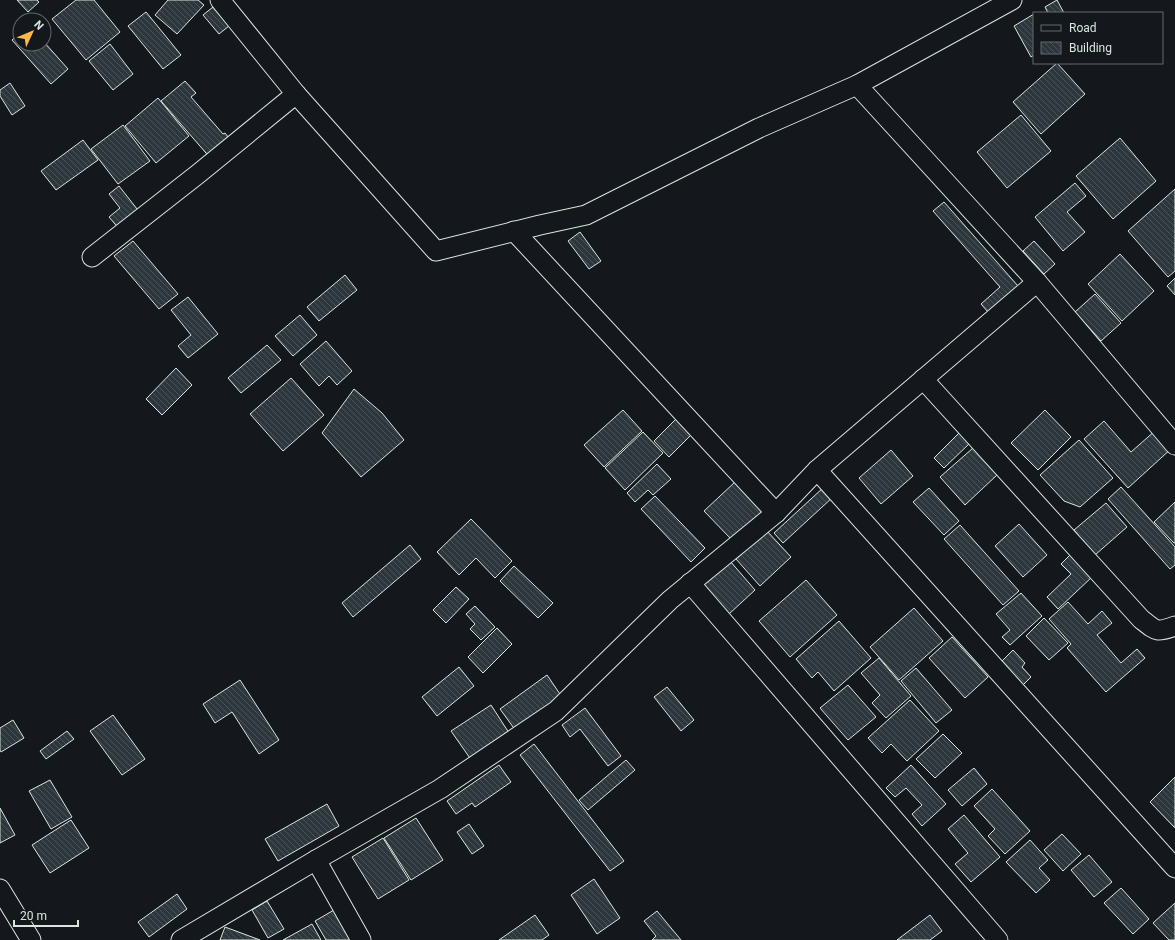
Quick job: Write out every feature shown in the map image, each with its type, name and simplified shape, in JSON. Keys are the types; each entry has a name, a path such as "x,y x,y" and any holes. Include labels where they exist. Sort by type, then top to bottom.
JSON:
{"street":[{"path":"220,0 296,94 436,251 514,231 586,216 759,128 858,85 1012,0"},
{"path":"858,85 1038,282 1175,445"},
{"path":"92,257 198,174 296,94"},
{"path":"514,231 776,514"},
{"path":"187,938 316,860 440,789 556,711 670,600 776,514 817,470 1038,282"},
{"path":"923,379 1140,618 1155,630 1162,631 1175,626"},
{"path":"817,470 1175,868"},
{"path":"690,583 998,940"},
{"path":"316,860 361,940"},
{"path":"0,889 30,940"}],"building":[{"path":"17,0 37,0 39,2 28,12"},
{"path":"76,0 94,0 120,32 86,60 52,19"},
{"path":"168,0 198,0 204,5 177,34 155,15"},
{"path":"1057,0 1063,12 1048,12 1045,7"},
{"path":"213,7 229,26 219,34 203,15"},
{"path":"146,12 181,55 163,69 128,26"},
{"path":"1033,15 1033,56 1031,57 1014,26"},
{"path":"110,44 133,74 113,90 89,61"},
{"path":"52,51 68,69 51,84 23,52"},
{"path":"1056,64 1058,64 1085,94 1041,134 1013,102"},
{"path":"185,81 196,93 191,97 223,134 225,133 233,143 212,160 161,101"},
{"path":"10,83 25,106 12,115 0,96 0,90"},
{"path":"158,98 189,136 156,163 125,126"},
{"path":"1021,115 1051,151 1007,188 977,152"},
{"path":"123,125 150,161 118,184 91,149"},
{"path":"1120,138 1156,181 1113,219 1076,176"},
{"path":"83,140 98,160 56,190 41,171"},
{"path":"1075,183 1086,196 1067,212 1085,232 1063,251 1035,217"},
{"path":"119,186 141,214 120,230 109,217 120,208 109,194"},
{"path":"1175,189 1175,271 1168,277 1128,231"},
{"path":"944,202 1018,286 988,312 981,304 1000,287 933,211"},
{"path":"580,232 601,261 589,269 568,241"},
{"path":"133,241 178,294 159,309 114,256"},
{"path":"1034,241 1055,264 1044,274 1023,251"},
{"path":"1120,254 1154,291 1122,321 1088,284"},
{"path":"345,275 357,290 319,321 307,307"},
{"path":"1175,278 1175,295 1167,286"},
{"path":"1095,294 1121,323 1101,341 1075,312"},
{"path":"188,297 218,334 188,358 178,346 191,335 171,310"},
{"path":"300,315 317,335 293,356 275,336"},
{"path":"326,341 352,371 337,385 329,376 319,386 300,364"},
{"path":"267,345 281,360 241,393 228,378"},
{"path":"176,368 192,385 162,415 146,399"},
{"path":"291,378 324,415 283,451 250,414"},
{"path":"354,389 382,413 404,440 361,477 322,433"},
{"path":"623,410 642,431 604,467 584,445"},
{"path":"1045,410 1071,437 1038,470 1011,443"},
{"path":"678,417 693,433 669,457 654,441"},
{"path":"1104,421 1131,452 1156,430 1172,448 1128,488 1084,439"},
{"path":"643,432 663,453 625,490 605,468"},
{"path":"960,432 970,443 944,468 934,458"},
{"path":"1079,440 1113,478 1080,507 1064,501 1040,475"},
{"path":"973,448 997,475 965,505 940,477"},
{"path":"891,450 913,476 881,504 859,478"},
{"path":"657,464 671,479 653,495 648,490 635,502 627,493"},
{"path":"735,482 763,511 732,540 704,511"},
{"path":"824,487 833,497 783,543 774,533"},
{"path":"1121,487 1175,547 1175,565 1170,569 1108,499"},
{"path":"929,488 959,521 944,535 913,502"},
{"path":"655,496 705,548 691,562 641,509"},
{"path":"1175,502 1175,543 1174,543 1154,522"},
{"path":"1106,503 1127,527 1095,555 1074,530"},
{"path":"471,519 512,561 495,578 476,558 459,575 437,552"},
{"path":"1019,524 1047,555 1023,577 995,546"},
{"path":"960,525 1019,591 1003,605 944,539"},
{"path":"767,531 791,557 760,586 736,559"},
{"path":"410,545 421,559 353,617 342,603"},
{"path":"1071,554 1092,577 1058,609 1047,597 1071,574 1061,564"},
{"path":"730,561 755,590 729,614 703,585"},
{"path":"514,566 553,603 538,618 500,581"},
{"path":"806,580 837,615 790,657 759,621"},
{"path":"456,587 469,599 446,623 433,610"},
{"path":"1021,593 1042,616 1010,645 1002,637 1010,630 996,614"},
{"path":"1068,602 1088,624 1102,611 1112,623 1097,635 1121,663 1137,649 1145,658 1106,692 1067,648 1071,644 1049,619"},
{"path":"475,606 495,627 481,640 470,629 475,624 466,614"},
{"path":"914,608 943,641 899,680 870,647"},
{"path":"1044,618 1068,643 1049,660 1026,636"},
{"path":"839,621 871,658 834,691 818,672 812,678 796,659"},
{"path":"497,628 512,644 483,673 468,657"},
{"path":"952,637 988,677 965,698 929,658"},
{"path":"1013,650 1025,663 1022,667 1031,677 1020,688 998,665"},
{"path":"879,658 911,696 886,718 872,703 880,695 861,673"},
{"path":"459,667 474,686 437,716 422,697"},
{"path":"916,668 952,710 936,723 901,681"},
{"path":"547,675 562,697 516,731 500,709"},
{"path":"240,680 279,740 259,754 232,712 215,723 203,704"},
{"path":"848,685 876,717 848,740 820,708"},
{"path":"667,687 694,720 681,731 654,697"},
{"path":"910,700 939,731 907,761 891,744 882,753 868,738"},
{"path":"491,705 511,736 472,761 451,731"},
{"path":"585,708 621,756 608,766 580,729 570,737 562,725"},
{"path":"113,715 145,759 122,775 90,731"},
{"path":"13,720 24,738 1,752 0,728"},
{"path":"67,731 74,739 46,759 40,751"},
{"path":"943,734 962,753 935,778 916,759"},
{"path":"534,744 624,861 610,871 520,755"},
{"path":"626,760 635,770 588,810 579,800"},
{"path":"499,765 511,782 475,807 472,803 456,814 447,801"},
{"path":"911,765 946,804 922,826 912,814 922,805 906,788 895,797 886,788"},
{"path":"974,768 987,784 962,806 948,790"},
{"path":"1175,777 1175,828 1150,802"},
{"path":"50,780 72,817 51,829 29,791"},
{"path":"992,789 1030,831 1005,854 988,836 995,829 974,806"},
{"path":"327,804 339,826 278,861 265,839"},
{"path":"0,808 15,835 0,843"},
{"path":"964,815 1000,857 971,882 955,864 968,853 948,829"},
{"path":"416,818 443,860 411,880 384,838"},
{"path":"71,820 89,848 50,873 32,845"},
{"path":"469,824 484,846 472,854 457,832"},
{"path":"1062,834 1081,854 1063,871 1044,850"},
{"path":"383,838 409,880 378,899 352,857"},
{"path":"1030,840 1048,860 1039,868 1050,880 1036,893 1006,862"},
{"path":"1089,855 1112,882 1094,897 1071,870"},
{"path":"594,879 620,918 597,934 571,895"},
{"path":"1121,888 1149,919 1133,934 1104,903"},
{"path":"177,894 187,909 149,937 138,922"},
{"path":"267,901 284,929 268,938 252,910"},
{"path":"1175,903 1175,940 1169,940 1153,923"},
{"path":"334,910 350,940 326,940 315,921"},
{"path":"657,911 681,940 652,940 656,936 644,921"},
{"path":"535,915 549,935 542,940 499,940"},
{"path":"930,915 942,931 930,940 897,940"},
{"path":"312,924 321,940 283,940"},
{"path":"225,927 260,940 220,940"}]}
